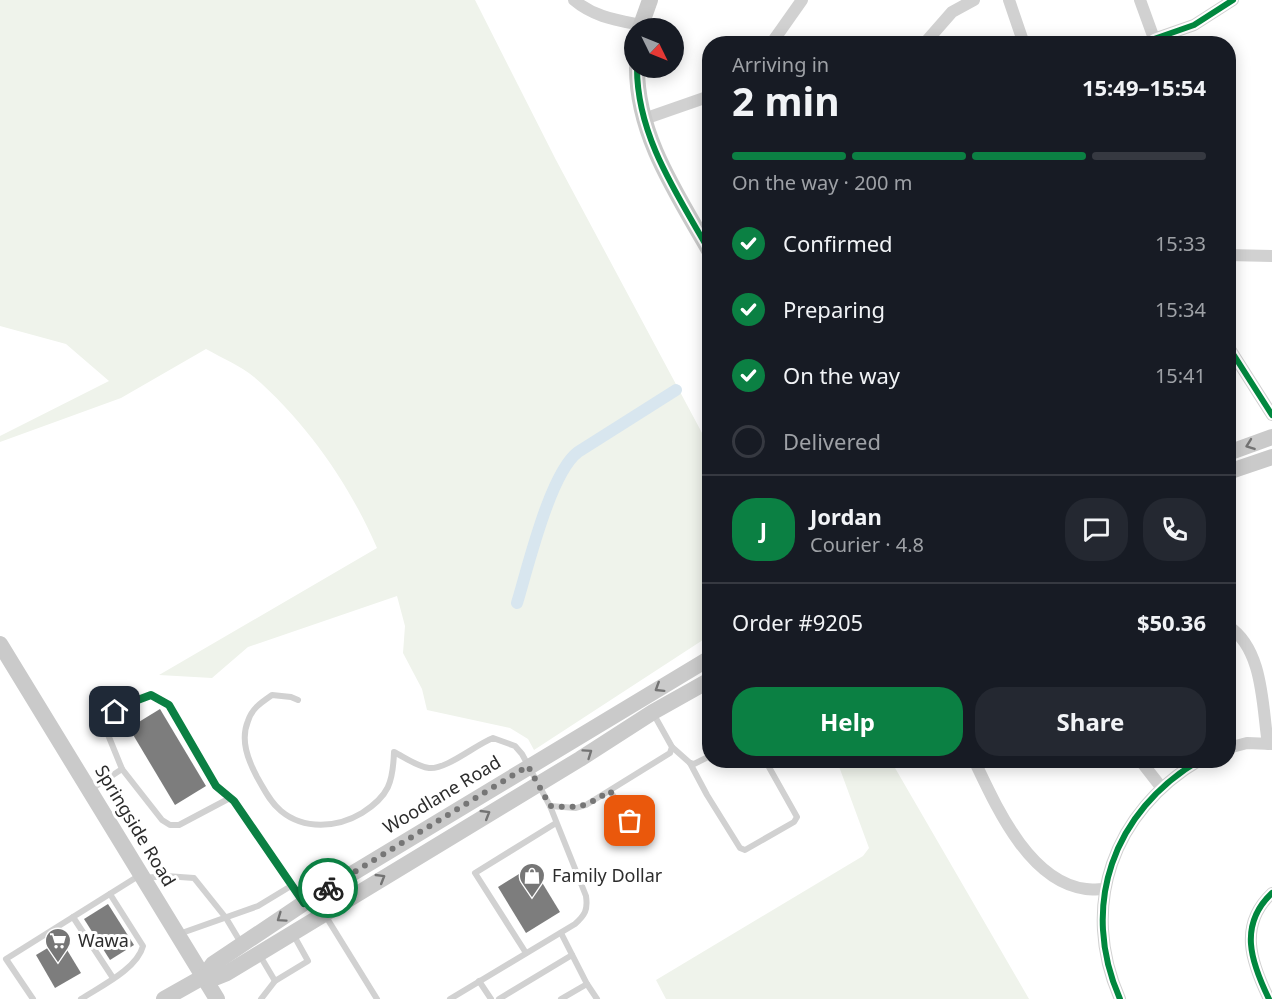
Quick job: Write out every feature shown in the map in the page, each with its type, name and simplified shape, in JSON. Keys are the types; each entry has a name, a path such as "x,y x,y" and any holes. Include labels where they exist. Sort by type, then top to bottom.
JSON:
{"main road":[{"path":"644,18 650,0"},
{"path":"638,78 639,101 657,157 702,237"},
{"path":"1236,450 1272,437"},
{"path":"1236,469 1272,457"},
{"name":"Springside Road","path":"0,644 217,999"},
{"name":"Woodlane Road","path":"164,999 203,977 213,964 304,903 702,663"},
{"name":"Woodlane Road","path":"203,977 217,977 227,973 653,712 702,684"}],"street":[{"path":"574,0 599,15 624,22"},
{"path":"777,36 802,0"},
{"path":"931,36 952,12 974,0"},
{"path":"1009,0 1021,36"},
{"path":"1140,0 1153,36"},
{"path":"1167,36 1194,25 1233,0"},
{"path":"644,119 702,99"},
{"path":"1236,255 1272,256"},
{"path":"1236,359 1272,415"},
{"path":"1236,634 1248,647 1260,677 1270,744 1247,743 1236,746"},
{"path":"978,768 1005,820 1032,858 1065,882 1086,889 1105,889"},
{"path":"1146,768 1161,787"},
{"path":"1120,999 1110,974 1104,948 1102,921 1109,870 1122,839 1140,812 1161,787 1186,768"},
{"path":"1269,999 1252,956 1251,933 1257,910 1272,893"}],"lane":[{"path":"230,798 179,825 170,825 162,820 122,770 102,720 127,704 151,695 169,705 216,786 230,798 304,903"},
{"path":"298,700 272,695 256,706 247,721 244,743 250,764 269,798 281,811 294,819 324,826 354,818 369,808 382,796 389,784 393,775 394,752 426,768 440,768 493,738 515,746 522,754 550,806 583,888 587,907 585,915 561,933 450,999"},
{"path":"653,712 672,747 690,763 706,795 740,848 746,850 794,822 797,817 769,768"},
{"path":"550,806 576,808 586,806 670,753 672,747"},
{"path":"690,763 694,764 702,760"},
{"path":"90,790 122,770"},
{"path":"610,791 630,821"},
{"path":"526,953 475,873 556,823"},
{"path":"33,999 6,958 142,876 194,878 226,918 242,945"},
{"path":"178,934 258,906 291,886"},
{"path":"81,999 137,959 143,946 110,894"},
{"path":"324,914 377,999"},
{"path":"73,917 113,978"},
{"path":"561,933 597,999"},
{"path":"261,999 275,981 308,961 292,934"},
{"path":"259,953 275,981"},
{"path":"499,999 572,954"},
{"path":"480,981 490,999"},
{"path":"561,999 587,984"}],"shaded area":[{"path":"0,0 475,0 556,160 702,433 702,641 534,750 528,739 510,728 427,710 422,689 403,653 405,626 397,596 248,647 212,678 159,675 377,548 354,501 309,434 249,373 206,349 121,398 0,442 0,436 109,381 66,344 0,326"},
{"path":"840,768 895,768 1029,999 666,999 656,980 863,856 869,848"}],"building":[{"path":"160,709 206,786 175,805 129,728"},
{"path":"532,866 560,912 526,933 498,887"},
{"name":"Wawa","path":"108,904 134,945 110,960 84,919"},
{"name":"Wawa","path":"61,940 81,973 55,988 36,955"}],"waterway":[{"path":"517,603 549,500 568,463 578,452 676,390"}],"cycle path":[{"path":"1163,36 1194,25 1233,0"},
{"path":"638,78 644,117 651,141 672,186 702,238"},
{"path":"1236,359 1272,415"},
{"path":"1120,999 1108,964 1103,930 1104,896 1112,864 1126,834 1145,806 1170,781 1189,768"},
{"path":"1269,999 1253,958 1251,931 1261,905 1272,893"}],"way so far":[{"path":"328,888 528,766 550,806 576,808 586,806 610,791 630,821"}],"place":[{"name":"Family Dollar","path":"532,899"},
{"name":"Wawa","path":"58,964"}],"route":[{"path":"115,712 127,704 151,695 169,705 216,786 234,801 304,903 328,888"}]}
